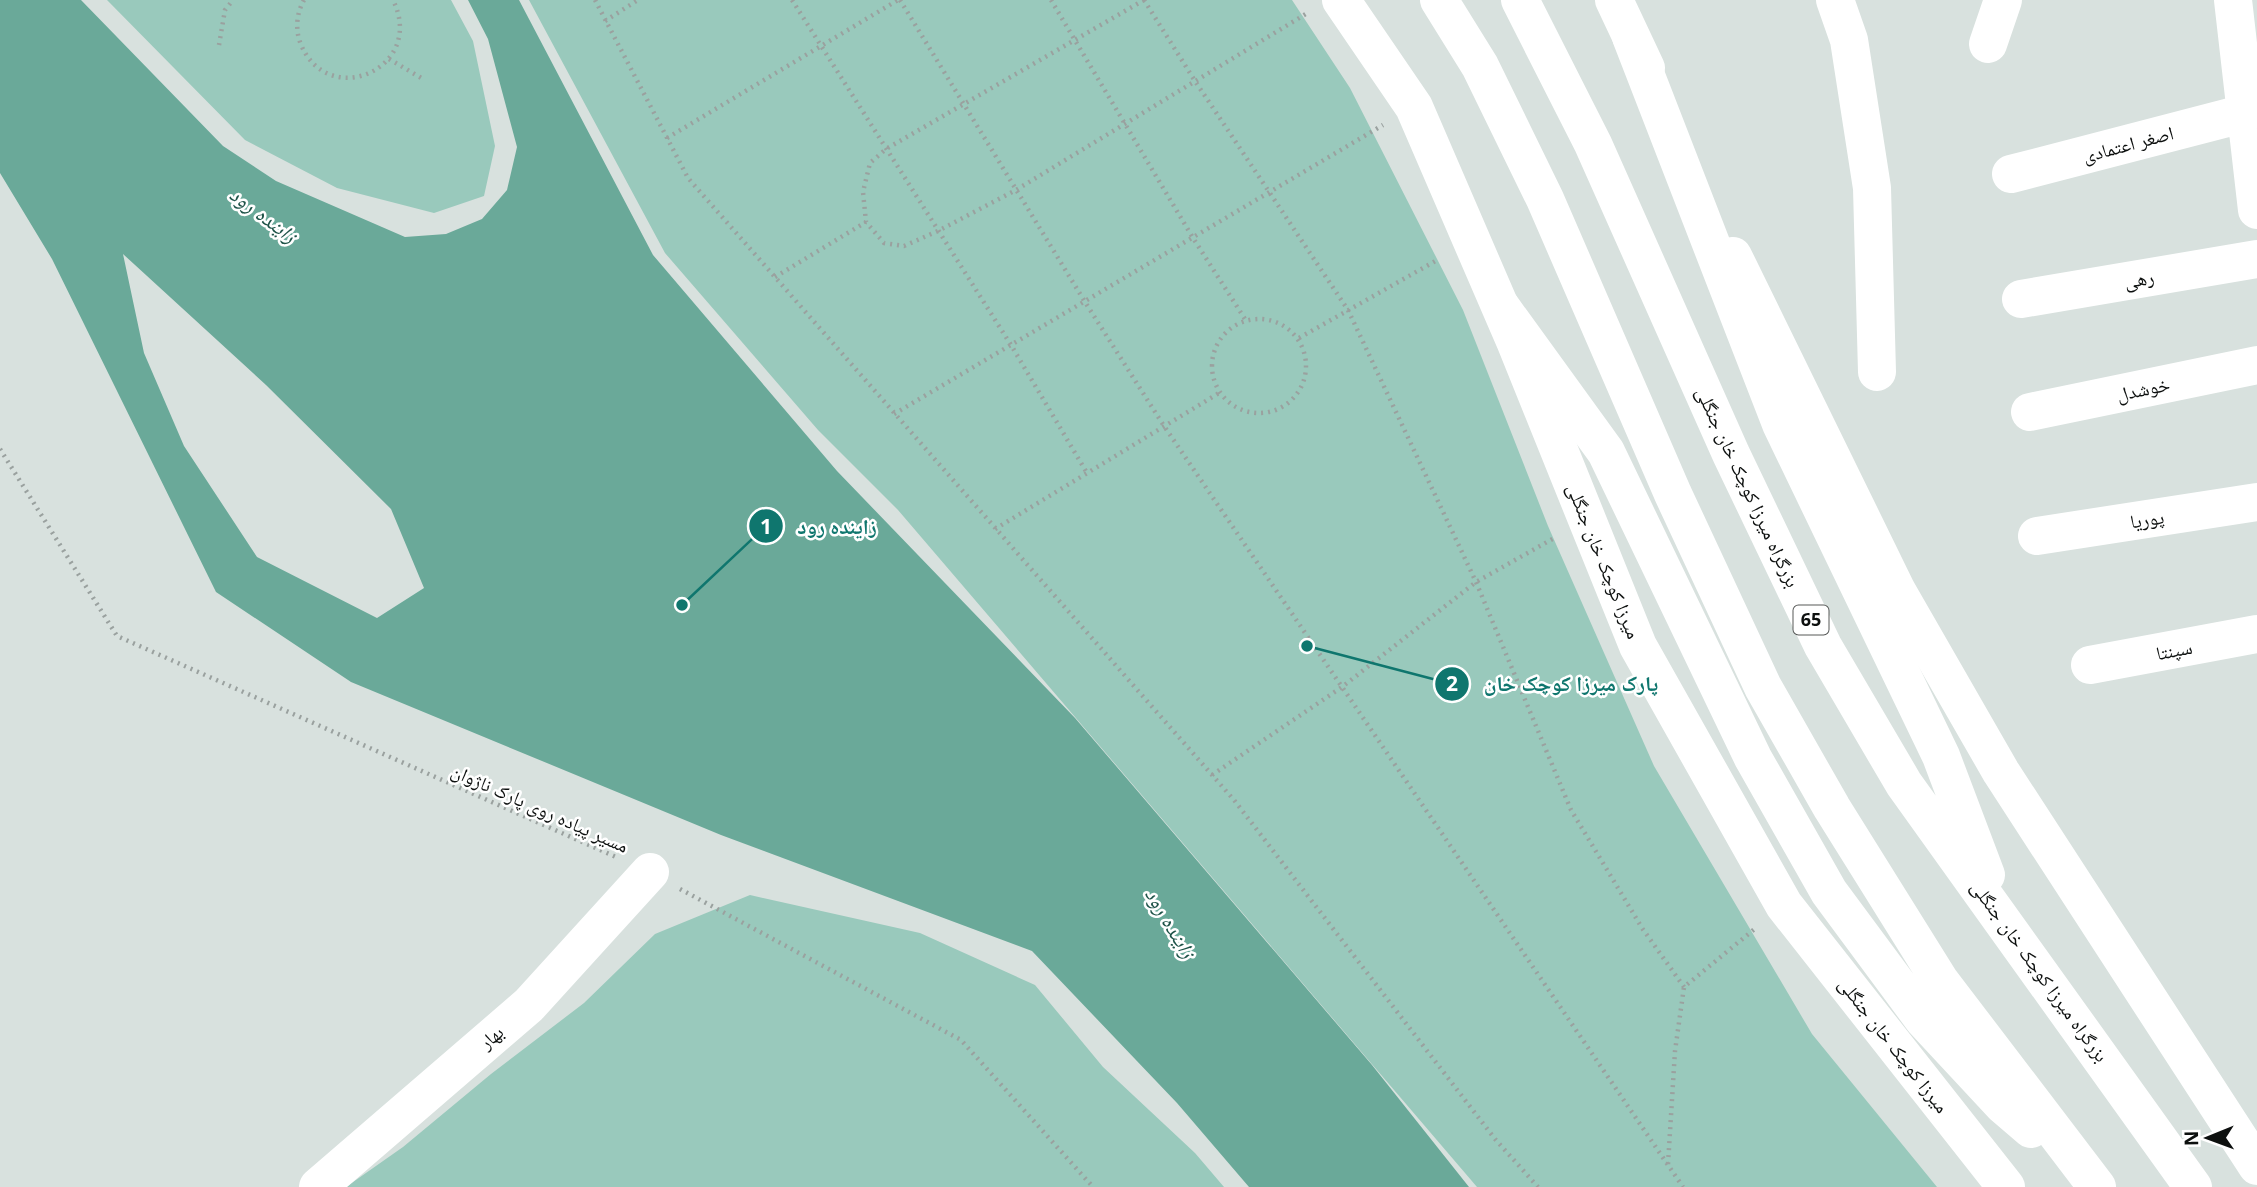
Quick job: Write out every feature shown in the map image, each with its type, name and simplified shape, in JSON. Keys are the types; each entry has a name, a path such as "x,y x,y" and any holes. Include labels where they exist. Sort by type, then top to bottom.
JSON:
{"main road":[{"path":"1439,0 1480,66 1545,199 1673,494 1763,687 1832,808 1940,981 2096,1185"},
{"name":"بزرگراه میرزا کوچک خان جنگلی","path":"1521,0 1593,145 1731,454 1823,646 1904,784 2193,1187"},
{"path":"1614,0 1752,298 1897,591 2001,772 2257,1166"},
{"path":"1835,0 1849,40 1872,188 1877,372"},
{"path":"1987,44 2003,0"},
{"path":"2233,0 2257,210"},
{"name":"میرزا کوچک خان جنگلی","path":"1330,3 1414,107 1501,307 1638,646 1784,905 2006,1187"},
{"path":"1631,37 1781,424 1941,756 2005,923"},
{"name":"اصغر اعتمادی","path":"2011,174 2246,113"},
{"name":"رهی","path":"2021,299 2257,259"},
{"path":"1501,307 1606,452 1754,758 1829,892 1923,1019 2003,1105 2096,1185"},
{"name":"خوشدل","path":"2030,412 2257,365"},
{"name":"پوریا","path":"2037,536 2257,502"},
{"name":"سپنتا","path":"2090,665 2257,634"},
{"name":"بهار","path":"318,1187 529,1005 649,872"}],"path":[{"path":"219,45 225,10 233,0"},
{"path":"301,1 297,21 298,37 304,53 314,66 328,74 361,77 376,70 389,59 397,45 400,29 398,11 393,0"},
{"path":"595,0 688,178 1234,800 1495,1139 1538,1187"},
{"path":"605,21 638,0"},
{"path":"792,0 1011,345 1087,473"},
{"path":"667,138 899,0 1164,426 1683,1187"},
{"path":"1051,0 1193,238 1245,318"},
{"path":"1330,3 1195,81 1016,190 939,231 904,246 884,243 866,222 863,192 870,163 886,149 1144,0 1195,81 1348,310 1476,582 1572,810 1642,928 1684,987"},
{"path":"389,59 423,79"},
{"path":"894,414 1414,107"},
{"path":"775,277 866,222"},
{"path":"1299,338 1472,241"},
{"path":"1245,318 1275,320 1299,338 1308,367 1298,396 1273,413 1243,412 1219,393 1210,364 1220,336 1245,318"},
{"path":"995,528 1219,393"},
{"name":"مسیر پیاده روی پارک ناژوان","path":"0,449 117,636 649,872 961,1040 1093,1187"},
{"path":"1212,775 1342,687 1476,582 1587,520"},
{"path":"1668,1166 1675,1051 1684,987 1784,905"}],"shaded area":[{"path":"107,0 451,0 473,41 495,146 484,196 434,213 337,188 245,140"},
{"path":"529,0 1292,0 1350,88 1463,310 1548,526 1654,766 1812,1034 1937,1187 1477,1187 898,510 818,430 665,253"},
{"path":"750,895 920,933 1035,985 1103,1067 1195,1153 1224,1187 346,1187 403,1147 491,1074 584,1003 655,934"}],"water":[{"name":"زاینده رود","path":"0,0 81,0 223,146 276,181 405,237 446,234 482,219 507,190 517,147 488,39 468,0 519,0 653,255 837,471 1075,718 1372,1065 1469,1187 1249,1187 1177,1103 1032,951 721,835 351,682 216,592 52,259 0,173","holes":["123,254 266,385 391,509 424,588 377,618 257,557 184,446 144,353"]}],"place":[{"name":"زاینده رود","path":"682,605"},
{"name":"پارک میرزا کوچک خان","path":"1307,646"}]}
